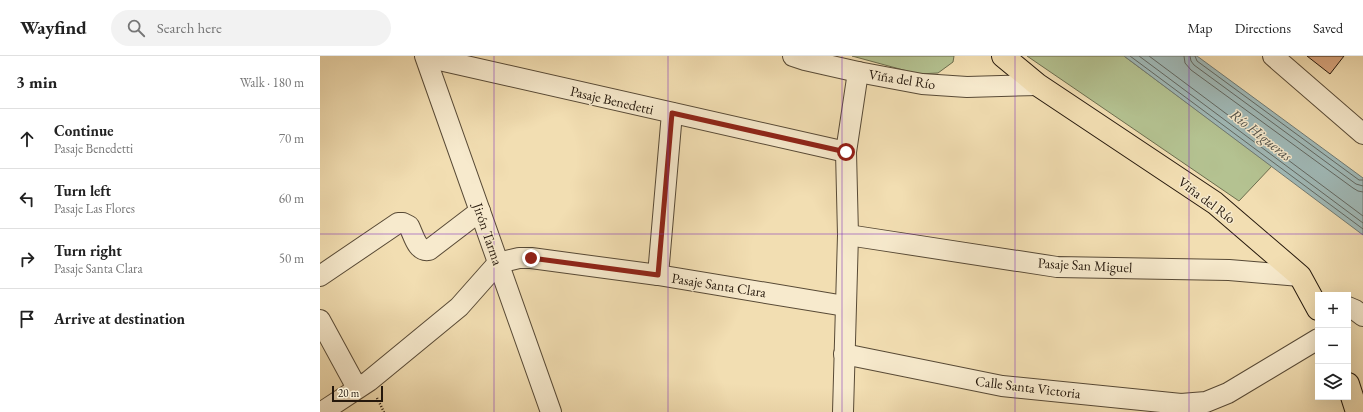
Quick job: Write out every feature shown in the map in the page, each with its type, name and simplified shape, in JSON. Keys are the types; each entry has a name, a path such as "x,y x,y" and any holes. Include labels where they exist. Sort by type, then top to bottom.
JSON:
{"highway":[{"name":"Viña del Río","path":"1003,56 1038,85 1215,203 1300,276 1315,302"},
{"path":"1351,393 1357,412"}],"street":[{"name":"Pasaje Benedetti","path":"426,56 846,152"},
{"name":"Jirón Tarma","path":"426,56 550,412"},
{"name":"Viña del Río","path":"793,56 858,72 922,84 967,87 1038,85"},
{"path":"1273,56 1363,134"},
{"path":"843,412 848,235 846,152 858,72"},
{"path":"658,275 672,113"},
{"path":"320,276 398,223 409,226 420,248 424,251 429,250 480,211"},
{"name":"Pasaje San Miguel","path":"848,235 1057,267 1229,270 1300,276"},
{"name":"Pasaje Santa Clara","path":"498,263 519,258 531,258 658,275 845,306"},
{"path":"322,412 356,388 369,381 459,307 498,263"},
{"path":"1351,308 1363,316"},
{"path":"320,320 356,388"},
{"name":"Calle Santa Victoria","path":"844,354 1002,386 1181,404 1206,402 1228,394 1315,341"}],"green space":[{"path":"852,56 954,56 953,62 938,73 918,74"},
{"path":"1027,56 1124,56 1272,166 1239,201"}],"water":[{"name":"Río Higueras","path":"1124,56 1197,56 1363,178 1363,235"}],"building":[{"path":"1307,56 1344,56 1330,74"}],"route":[{"path":"531,258 658,275 672,113 846,152"}]}
